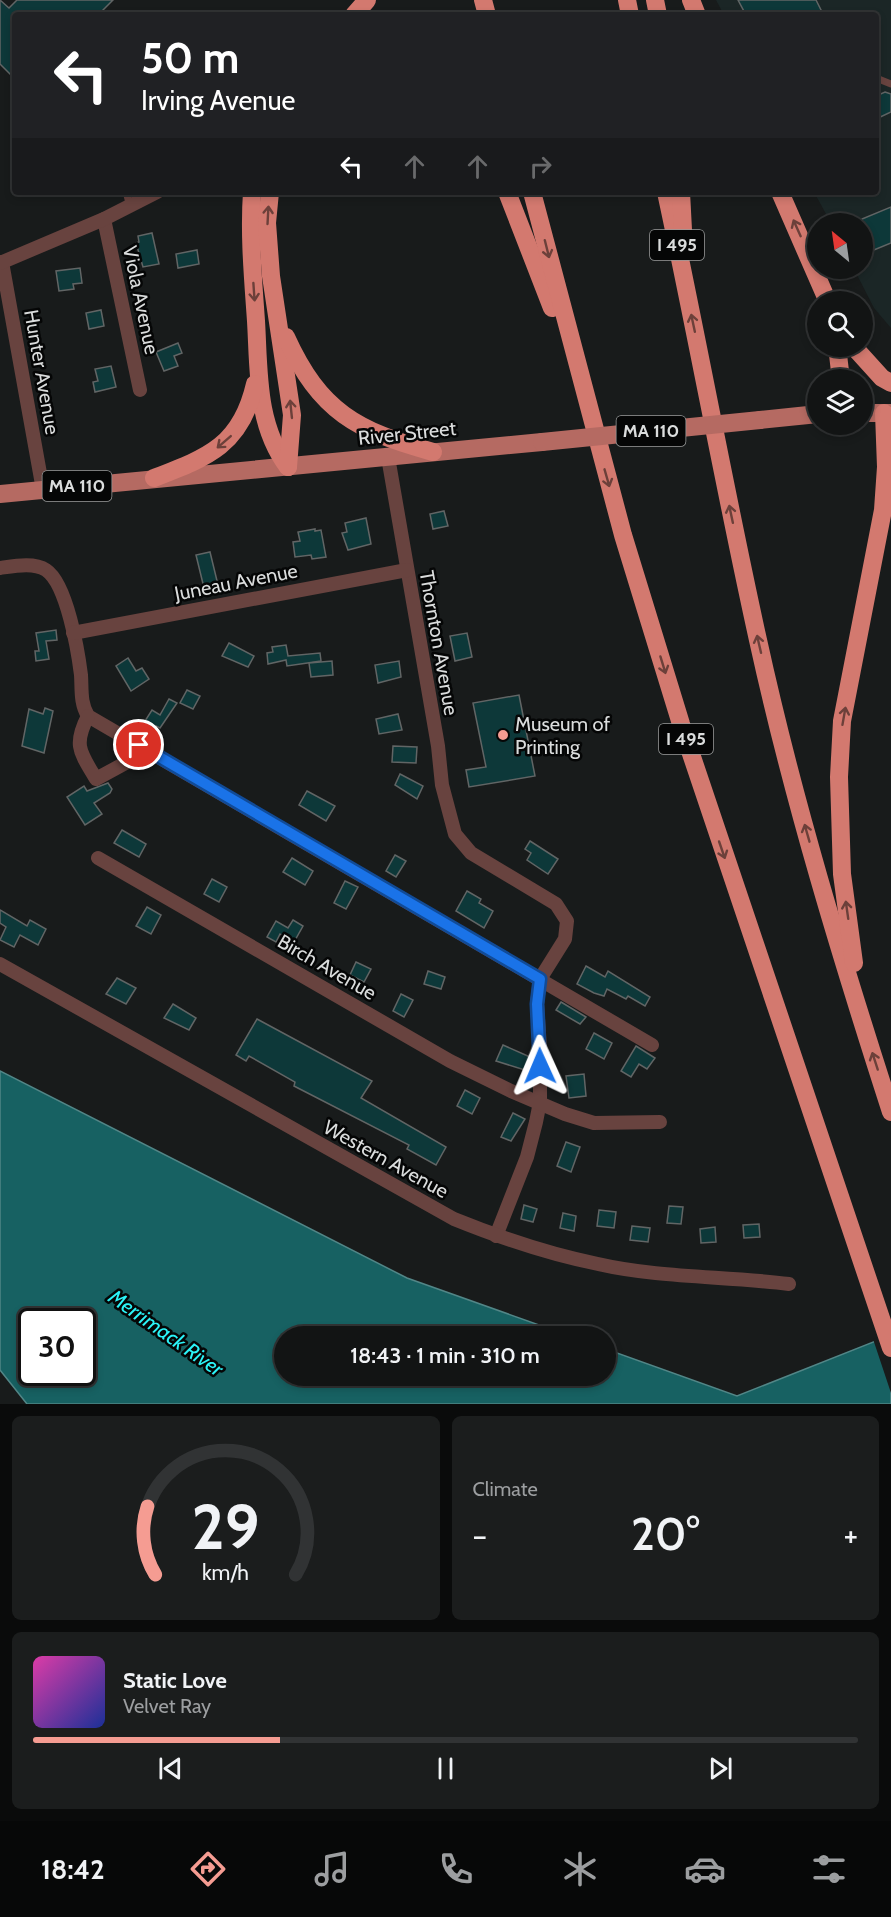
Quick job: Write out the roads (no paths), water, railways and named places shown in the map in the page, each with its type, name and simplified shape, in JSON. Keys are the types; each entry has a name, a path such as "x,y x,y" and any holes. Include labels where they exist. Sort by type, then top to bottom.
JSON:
{"highway":[{"path":"357,12 367,0"},
{"path":"252,195 250,225 258,388 273,442 288,467"},
{"path":"270,195 267,224 269,255 292,415 288,467"},
{"path":"508,195 579,375"},
{"name":"I 495","path":"533,195 623,535 681,724 891,1348"},
{"name":"I 495","path":"667,195 760,652 789,772 858,1010 891,1112"},
{"path":"681,195 688,298"},
{"path":"781,195 823,291"},
{"path":"279,319 300,364 315,387 340,414 391,440 433,452"},
{"path":"863,357 882,378 891,383"},
{"path":"154,478 192,464 223,445 241,426 250,406 258,373"},
{"path":"858,1010 842,874 839,777 842,721 883,510 889,464 888,413"}],"main road":[{"name":"River Street","path":"0,494 807,415"}],"street":[{"path":"1,262 104,219 128,199 145,195"},
{"name":"Viola Avenue","path":"104,219 140,390"},
{"name":"Hunter Avenue","path":"1,262 43,490"},
{"name":"Thornton Avenue","path":"388,457 438,746 442,785 454,834 471,853 556,904 567,921 565,939 540,979"},
{"path":"0,568 38,567 52,576 61,593 73,633 81,673 82,700 88,716 652,1045"},
{"name":"Juneau Avenue","path":"73,633 407,570"},
{"path":"88,716 78,735 80,752 96,779 129,761 139,745"},
{"name":"Birch Avenue","path":"98,858 450,1061 565,1114 594,1123 660,1122"},
{"name":"Western Avenue","path":"0,964 454,1219 519,1245 599,1265 669,1275 722,1276 789,1284"},
{"path":"496,1236 527,1157 540,1102 537,1004 540,979"}],"water":[{"name":"Merrimack River","path":"0,1071 407,1278 542,1326 274,1326 274,1386 616,1386 616,1353 737,1396 891,1335 891,1404 27,1404 0,1370"}],"place":[{"name":"Museum of Printing","path":"503,735"}]}
